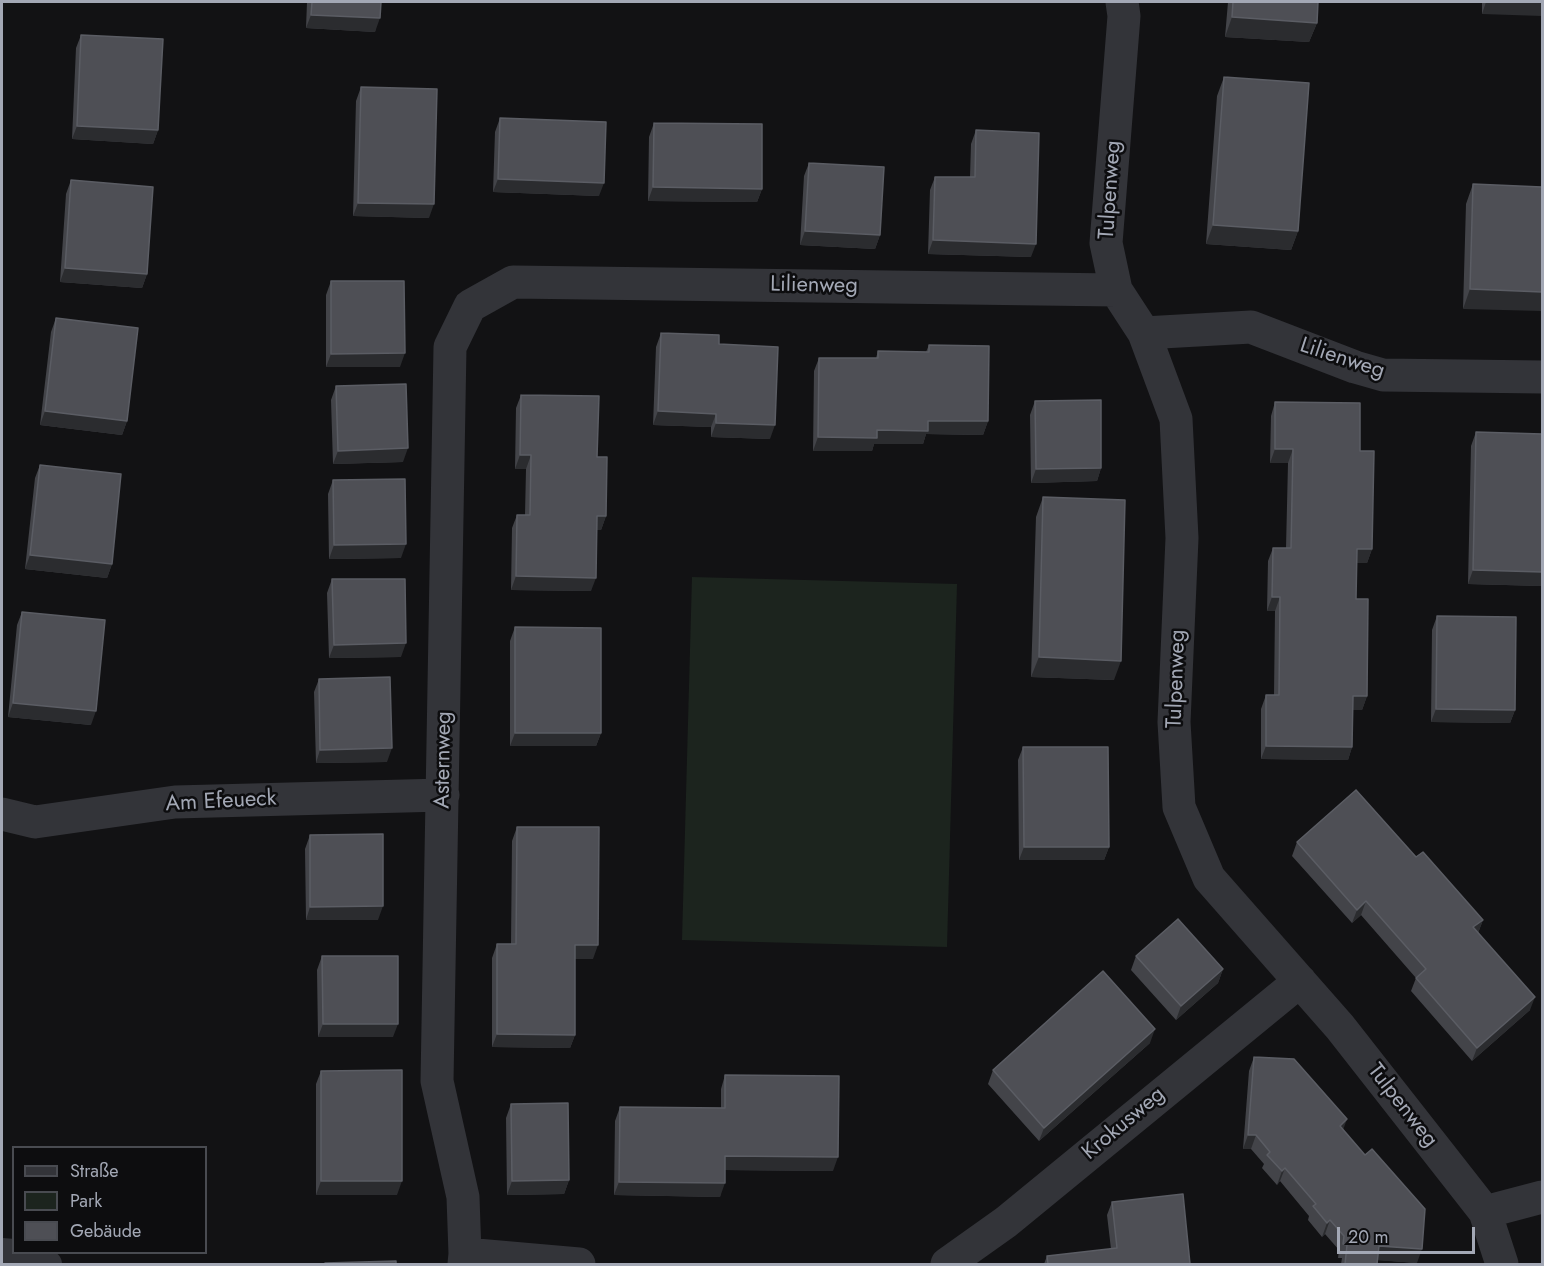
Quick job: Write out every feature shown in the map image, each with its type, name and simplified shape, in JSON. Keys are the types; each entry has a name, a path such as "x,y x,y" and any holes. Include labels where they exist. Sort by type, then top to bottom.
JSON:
{"street":[{"name":"Tulpenweg","path":"1122,2 1124,16 1106,243 1116,290 1144,333 1176,419 1182,538 1174,722 1179,807 1209,878 1340,1027 1485,1212 1502,1264"},
{"name":"Lilienweg","path":"513,282 1116,290"},
{"name":"Asternweg","path":"465,1259 463,1197 437,1081 450,347 470,306 513,282"},
{"name":"Lilienweg","path":"1144,333 1251,327 1355,367 1383,375 1542,377"},
{"name":"Am Efeueck","path":"2,813 35,822 175,802 443,795"},
{"name":"Krokusweg","path":"947,1264 1006,1222 1300,981"},
{"path":"1485,1212 1542,1197"},
{"path":"465,1259 579,1264"}],"lane":[{"path":"34,1254 49,1264"}],"green space":[{"path":"692,577 957,584 947,947 682,940"}],"building":[{"path":"312,2 381,2 380,18 311,15"},
{"path":"1233,2 1318,2 1317,23 1232,17"},
{"path":"81,35 163,39 158,130 77,126"},
{"path":"1224,77 1309,83 1298,231 1213,225"},
{"path":"361,87 437,89 434,204 358,203"},
{"path":"500,118 606,122 604,183 498,179"},
{"path":"654,123 762,124 762,189 653,187"},
{"path":"976,130 1039,133 1036,244 933,240 935,177 975,177"},
{"path":"809,163 884,167 880,235 805,231"},
{"path":"71,180 153,187 147,274 65,268"},
{"path":"1473,184 1542,187 1542,292 1470,289"},
{"path":"331,281 404,281 405,353 331,354"},
{"path":"56,318 138,328 127,421 45,411"},
{"path":"661,333 719,335 719,344 778,347 775,425 716,423 716,414 658,411"},
{"path":"929,345 989,346 988,421 928,421 928,431 877,430 877,438 818,437 819,358 878,358 878,351 929,352"},
{"path":"406,384 408,448 338,451 336,386"},
{"path":"521,395 599,396 597,457 607,457 606,516 597,516 596,578 516,576 517,515 530,515 531,455 520,455"},
{"path":"1101,400 1101,468 1036,469 1035,401"},
{"path":"1275,402 1360,403 1360,451 1374,451 1372,549 1357,549 1356,599 1368,599 1367,696 1353,696 1352,747 1266,746 1266,695 1279,695 1280,597 1272,597 1273,548 1291,548 1293,449 1275,449"},
{"path":"1476,432 1542,434 1542,572 1473,570"},
{"path":"40,465 121,474 112,564 30,555"},
{"path":"405,479 406,544 334,545 333,480"},
{"path":"1043,497 1125,500 1121,661 1039,657"},
{"path":"332,579 405,579 406,643 334,645"},
{"path":"22,612 105,620 96,711 13,703"},
{"path":"1437,616 1516,617 1515,710 1436,709"},
{"path":"515,627 601,628 601,733 515,733"},
{"path":"390,677 392,748 320,750 319,679"},
{"path":"1023,747 1108,747 1109,847 1024,847"},
{"path":"1356,790 1416,857 1423,852 1483,920 1473,927 1535,997 1477,1048 1416,978 1426,969 1366,901 1357,910 1297,842"},
{"path":"517,827 599,827 598,945 575,945 575,1035 497,1034 497,944 516,944"},
{"path":"383,834 383,906 310,907 310,835"},
{"path":"1178,919 1223,969 1181,1006 1136,956"},
{"path":"322,956 398,956 398,1024 323,1024"},
{"path":"1103,971 1155,1029 1044,1128 993,1070"},
{"path":"1254,1057 1294,1059 1347,1119 1340,1126 1365,1155 1372,1149 1425,1209 1422,1249 1379,1246 1377,1264 1345,1264 1347,1245 1343,1244 1344,1236 1330,1220 1327,1223 1313,1206 1316,1204 1285,1168 1282,1171 1267,1155 1270,1152 1256,1135 1248,1135"},
{"path":"402,1070 402,1181 321,1181 321,1071"},
{"path":"725,1075 839,1076 838,1157 725,1156 725,1183 619,1182 620,1107 725,1108"},
{"path":"568,1103 569,1180 512,1181 511,1104"},
{"path":"1183,1194 1190,1264 1048,1264 1047,1256 1117,1248 1112,1202"},
{"path":"396,1261 396,1264 325,1264 325,1263"}]}
